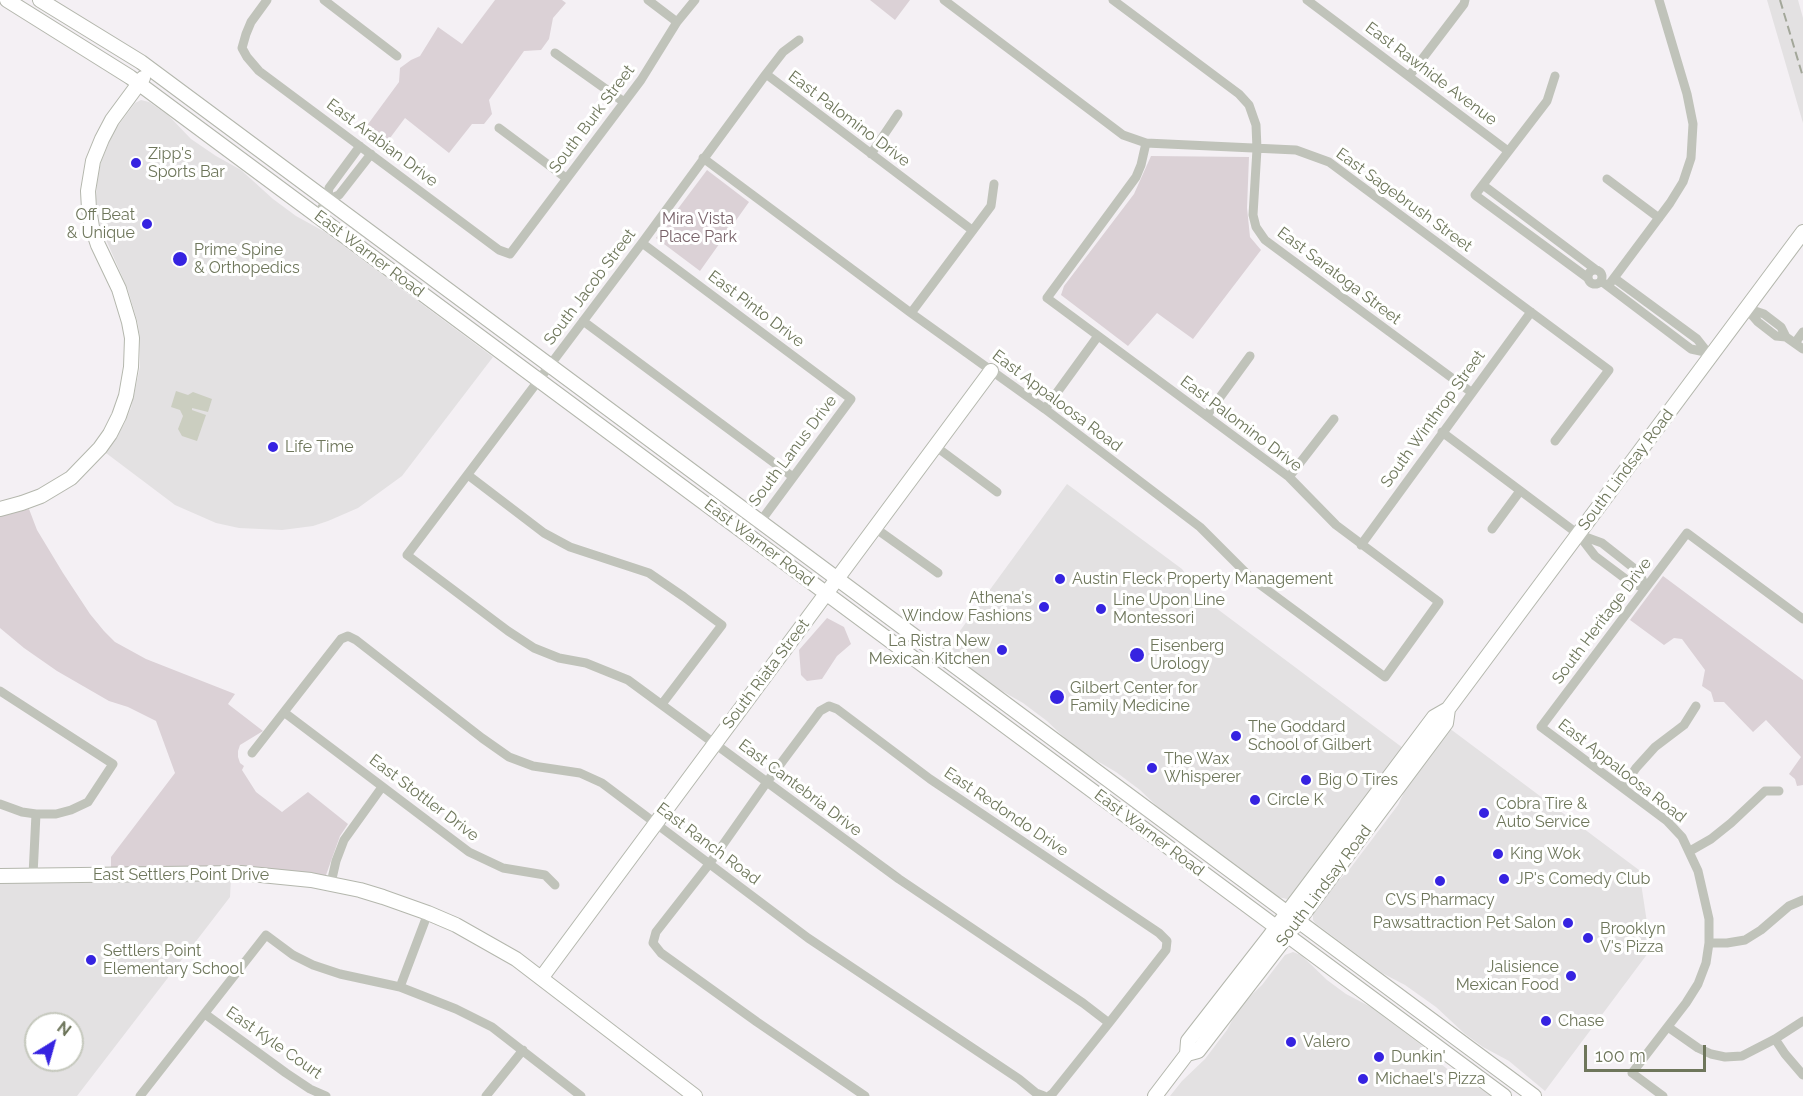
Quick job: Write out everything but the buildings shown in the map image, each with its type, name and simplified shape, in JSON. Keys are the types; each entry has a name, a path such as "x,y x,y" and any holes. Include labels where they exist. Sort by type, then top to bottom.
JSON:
{"main road":[{"name":"East Warner Road","path":"7,0 138,84 317,215 1504,1096"},
{"name":"East Warner Road","path":"40,0 109,41 149,69 1534,1096"},
{"path":"0,509 41,496 71,478 90,460 105,441 119,416 126,396 132,367 132,338 119,289 98,245 92,226 88,191 90,174 99,145 112,120 149,69"},
{"name":"South Lindsay Road","path":"1155,1096 1187,1054 1198,1051 1419,737 1434,717 1448,709 1708,354 1803,232"},
{"name":"South Riata Street","path":"542,977 991,371"},
{"name":"South Lindsay Road","path":"1293,916 1401,783 1446,723 1448,709"},
{"path":"1401,783 1400,774 1414,754 1419,737"},
{"path":"1085,785 1096,771"},
{"name":"East Settlers Point Drive","path":"0,876 232,873 277,875 360,890 428,913 498,948 542,977 695,1096"},
{"path":"1479,1078 1490,1063"}],"street":[{"name":"East Arabian Drive","path":"267,0 251,22 242,48 259,70 499,250 510,254"},
{"path":"324,0 397,56"},
{"path":"648,0 677,22"},
{"name":"South Burk Street","path":"510,254 641,80 677,22 695,0"},
{"path":"944,0 1123,135 1146,143 1257,149 1256,125 1249,105 1239,94 1113,0"},
{"name":"East Rawhide Avenue","path":"1307,0 1509,150"},
{"path":"1410,75 1465,0"},
{"path":"1555,75 1547,101 1475,195 1588,278 1590,282 1605,284 1614,278 1670,203 1683,182 1691,158 1693,124 1687,94 1659,0"},
{"name":"South Jacob Street","path":"406,555 584,321 766,74 783,52 799,40"},
{"path":"555,53 624,102"},
{"name":"East Palomino Drive","path":"766,74 972,230"},
{"path":"871,154 898,114"},
{"path":"499,128 566,178"},
{"name":"East Palomino Drive","path":"1146,143 1141,165 1128,189 1047,298 1289,477 1336,525 1439,602"},
{"path":"317,215 327,200 329,188 360,146"},
{"name":"East Sagebrush Street","path":"1257,149 1296,150 1329,162 1610,370 1555,441"},
{"name":"East Saratoga Street","path":"1257,149 1253,215 1256,227 1265,240 1472,392"},
{"path":"327,200 339,195 371,154"},
{"name":"East Appaloosa Road","path":"703,158 911,313 1045,409 1200,527 1251,578 1385,677 1439,602"},
{"path":"1607,179 1659,218"},
{"path":"911,313 991,206 994,184"},
{"path":"1483,185 1599,270 1605,284 1691,349 1708,354"},
{"path":"1529,236 1537,226"},
{"path":"1551,252 1558,242"},
{"name":"East Pinto Drive","path":"642,243 851,399"},
{"path":"1588,278 1590,271 1595,269"},
{"path":"1614,278 1697,339 1708,354"},
{"path":"1746,308 1764,314 1781,327 1786,337 1799,346 1803,332"},
{"name":"South Winthrop Street","path":"1361,544 1531,312"},
{"path":"584,321 793,477"},
{"path":"1045,409 1098,336"},
{"path":"1207,415 1250,356"},
{"name":"South Lanus Drive","path":"759,522 851,399"},
{"path":"1289,477 1334,419"},
{"path":"1442,432 1578,534 1595,556 1631,583 1645,588"},
{"path":"935,446 997,492"},
{"path":"468,475 544,533 570,547 649,573 722,625 662,704"},
{"path":"1492,529 1520,491"},
{"path":"875,528 938,573"},
{"name":"South Heritage Drive","path":"1541,727 1687,533 1803,619"},
{"path":"1578,534 1602,543 1640,573 1645,588"},
{"name":"East Cantebria Drive","path":"406,555 534,648 559,658 586,663 628,680 899,879 1064,989 1109,1023"},
{"name":"East Ranch Road","path":"285,713 341,639 348,636 356,640 509,757 533,766 580,773 602,783 808,938 1019,1079 1036,1093 1044,1096"},
{"path":"0,691 113,764 88,802 71,810 56,814 36,814 22,812 0,804"},
{"name":"East Redondo Drive","path":"767,782 820,711 829,706 837,709 930,779 1159,933 1167,941 1166,950 1109,1023"},
{"path":"1623,788 1636,768 1655,747 1684,725 1696,706"},
{"path":"252,753 285,713"},
{"name":"East Stottler Drive","path":"285,713 469,852 503,868 545,875 555,885"},
{"name":"East Appaloosa Road","path":"1541,727 1666,821 1682,837 1690,851 1704,891 1709,919 1709,943 1706,963 1698,984 1632,1073 1663,1096"},
{"path":"767,782 710,863 656,932 653,943 661,953 865,1096"},
{"path":"331,884 344,840 382,787"},
{"path":"1690,851 1711,839 1765,791 1779,790"},
{"path":"33,875 36,814"},
{"path":"1709,943 1745,940 1761,930 1789,906 1803,900"},
{"path":"400,987 428,913"},
{"path":"144,1095 266,935 293,955 313,965 340,974 400,987 426,996 492,1027 581,1096"},
{"name":"East Kyle Court","path":"205,1014 286,1073 310,1089 326,1096"},
{"path":"1668,1026 1698,1048 1711,1054 1742,1056 1803,1021"},
{"path":"1049,1096 1109,1023"},
{"path":"1775,1039 1803,1076"},
{"path":"486,1096 523,1050"}],"shaded area":[{"path":"1767,0 1798,0 1803,18 1803,123"},
{"path":"141,100 149,102 168,115 191,139 241,170 273,199 296,216 325,232 493,357 402,476 358,508 313,526 282,530 239,528 216,523 175,505 106,453 131,408 140,367 140,339 128,290 101,228 96,200 97,177 114,131 135,103"},
{"path":"176,391 188,395 193,392 212,399 208,412 192,408 206,415 197,441 182,436 178,429 183,416 180,410 171,407"},
{"path":"1067,484 1182,569 1204,599 1403,748 1292,898 1278,897 1164,813 1140,790 1116,772 1070,743 1047,721 1023,703 995,687 946,650"},
{"path":"1449,728 1639,870 1651,949 1545,1091 1509,1061 1465,1034 1436,1007 1405,985 1382,973 1313,920 1313,912 1326,894 1349,870 1398,805 1410,780"},
{"name":"Settlers Point Elementary School","path":"231,878 230,897 77,1096 0,1096 0,881"},
{"path":"1293,952 1301,955 1327,980 1346,994 1371,1007 1420,1044 1460,1079 1491,1096 1170,1096 1205,1059 1227,1030 1240,1006 1262,985 1285,955"}],"green space":[{"path":"495,0 562,0 566,3 553,18 549,39 541,50 524,51 489,100 492,114 484,124 472,124 449,153 405,118 381,150 360,135 399,82 400,68 420,56 438,27 462,44"},
{"path":"870,0 910,0 895,20"},
{"path":"1151,156 1249,157 1247,208 1250,237 1261,250 1193,339 1157,313 1128,346 1061,295 1064,286 1134,194"},
{"name":"Mira Vista Place Park","path":"707,170 749,202 700,271 656,238"},
{"path":"29,509 37,530 63,573 90,614 115,642 146,659 235,694 228,704 263,731 240,745 238,751 240,763 244,766 242,770 256,792 282,812 308,792 348,824 340,836 326,875 240,867 111,868 111,857 175,773 156,721 128,707 109,701 57,671 0,628 0,516"},
{"path":"1663,576 1803,680 1803,785 1797,786 1795,779 1789,774 1801,757 1766,720 1753,732 1724,702 1714,702 1711,692 1702,686 1705,670 1682,639 1674,638 1664,645 1630,620"},
{"path":"827,618 844,627 851,644 837,656 822,679 807,681 801,675 799,650"}],"railway":[{"path":"1780,0 1803,77"}],"place":[{"name":"Zipp's Sports Bar","path":"136,163"},
{"name":"Off Beat & Unique","path":"147,224"},
{"name":"Prime Spine & Orthopedics","path":"180,259"},
{"name":"Life Time","path":"273,447"},
{"name":"Austin Fleck Property Management","path":"1060,579"},
{"name":"Athena's Window Fashions","path":"1044,607"},
{"name":"Line Upon Line Montessori","path":"1101,609"},
{"name":"La Ristra New Mexican Kitchen","path":"1002,650"},
{"name":"Eisenberg Urology","path":"1137,655"},
{"name":"Gilbert Center for Family Medicine","path":"1057,697"},
{"name":"The Goddard School of Gilbert","path":"1236,736"},
{"name":"The Wax Whisperer","path":"1152,768"},
{"name":"Big O Tires","path":"1306,780"},
{"name":"Circle K","path":"1255,800"},
{"name":"Cobra Tire & Auto Service","path":"1484,813"},
{"name":"King Wok","path":"1498,854"},
{"name":"JP's Comedy Club","path":"1504,879"},
{"name":"CVS Pharmacy","path":"1440,881"},
{"name":"Pawsattraction Pet Salon","path":"1568,923"},
{"name":"Brooklyn V's Pizza","path":"1588,938"},
{"name":"Settlers Point Elementary School","path":"91,960"},
{"name":"Jalisience Mexican Food","path":"1571,976"},
{"name":"Chase","path":"1546,1021"},
{"name":"Valero","path":"1291,1042"},
{"name":"Dunkin'","path":"1379,1057"},
{"name":"Michael's Pizza","path":"1363,1079"}]}
